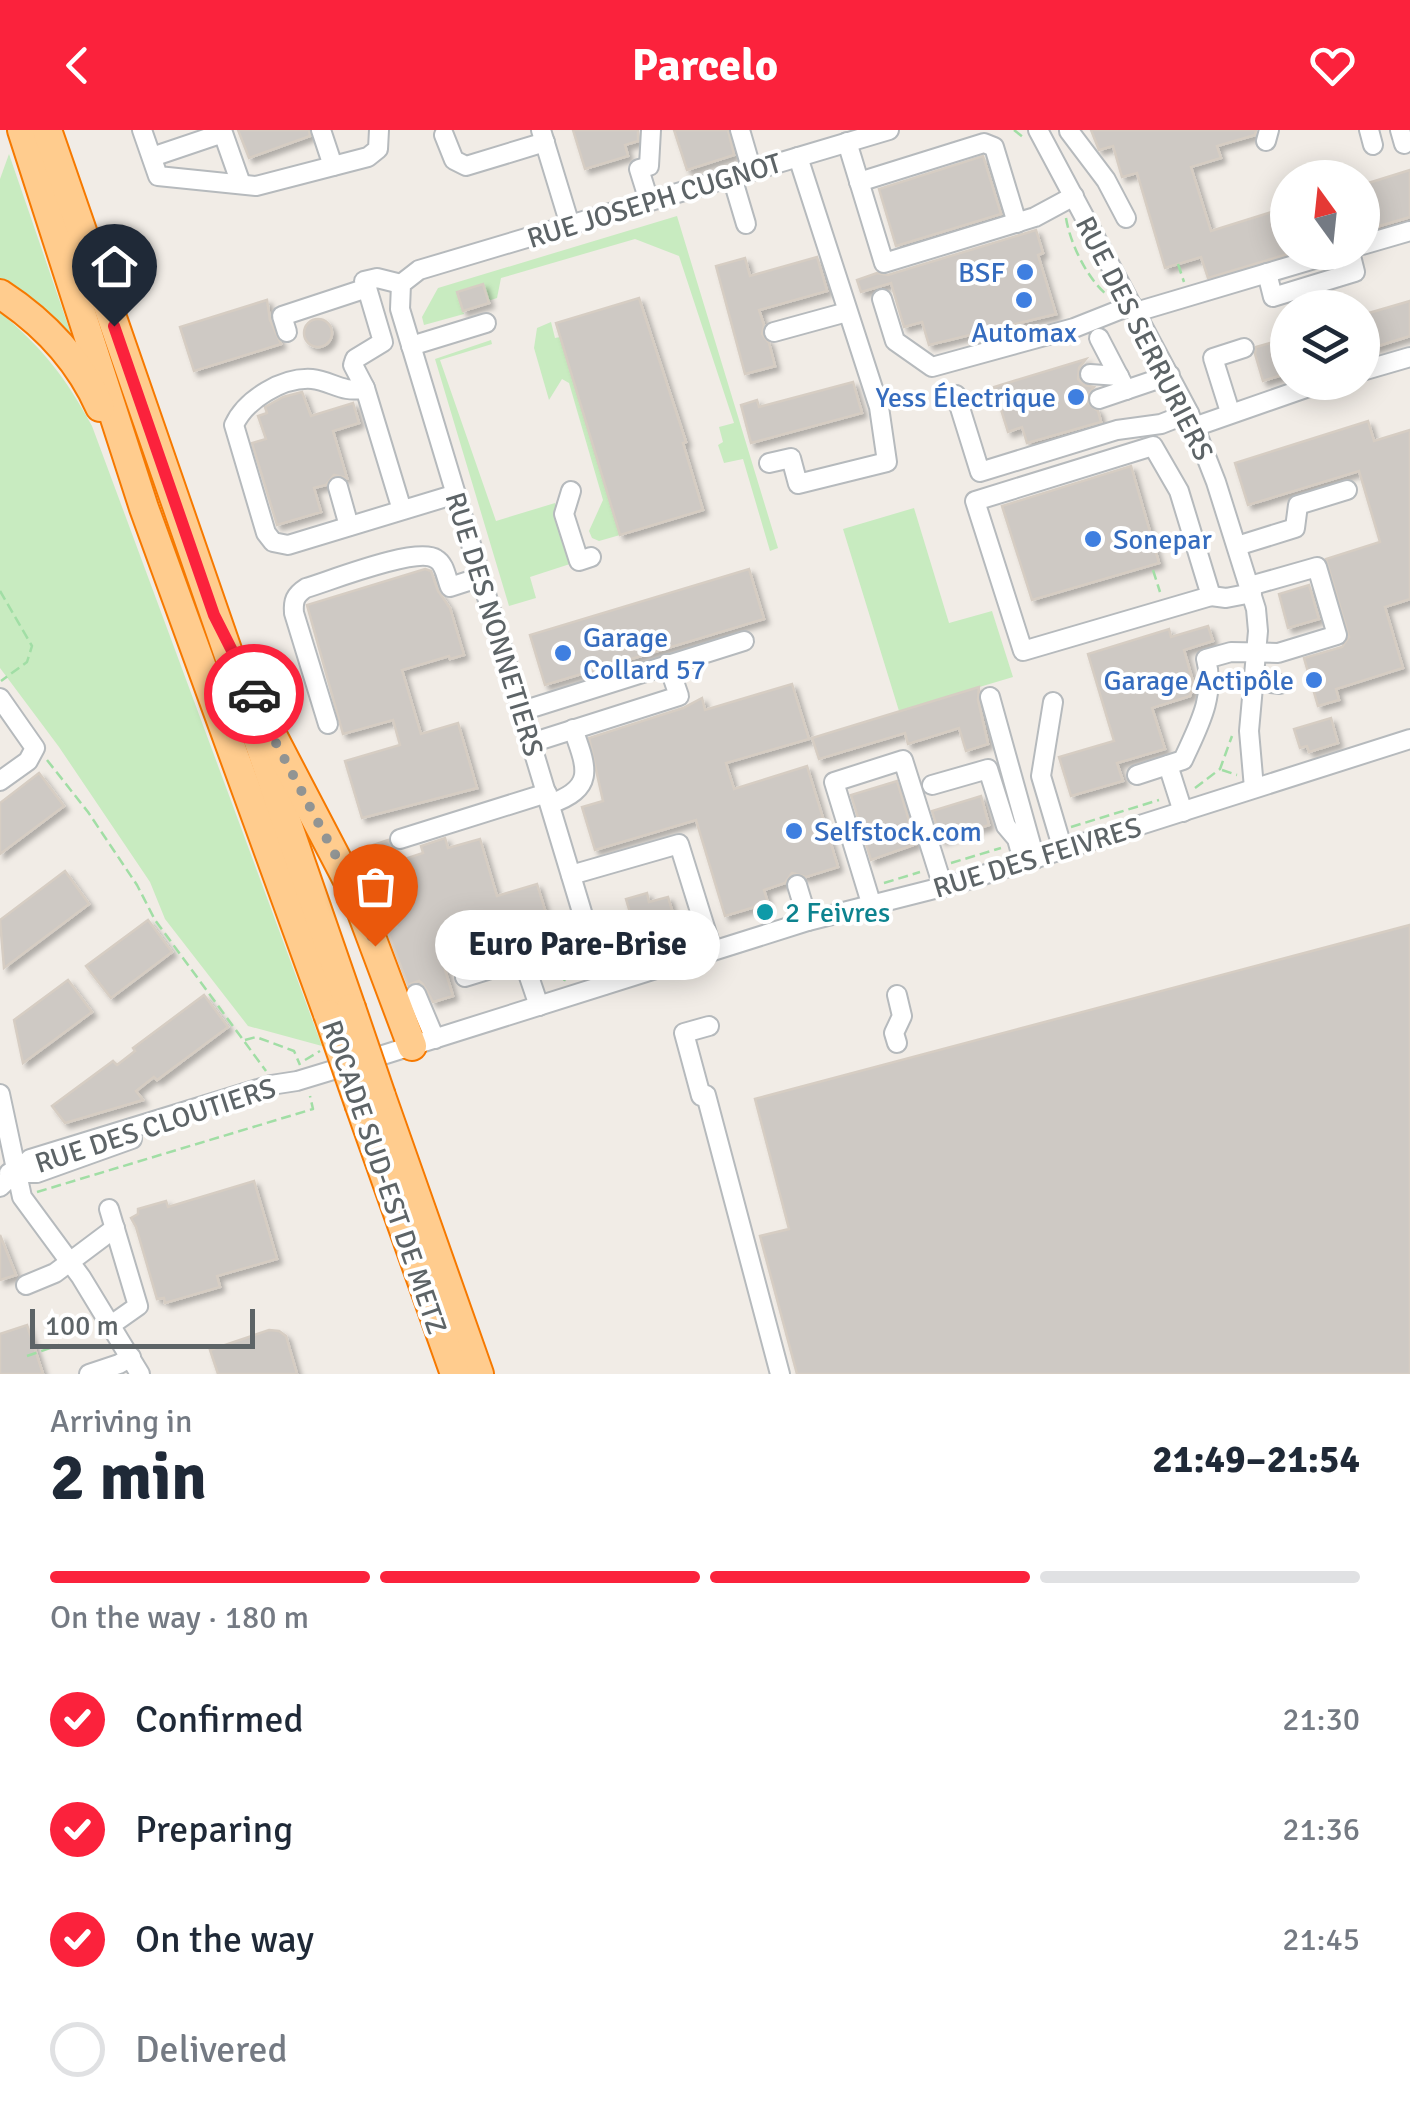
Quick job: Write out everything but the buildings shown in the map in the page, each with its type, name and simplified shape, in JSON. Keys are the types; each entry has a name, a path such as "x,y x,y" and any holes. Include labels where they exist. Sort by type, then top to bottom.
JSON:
{"highway":[{"name":"ROCADE SUD-EST DE METZ","path":"22,130 144,508 479,1374"},
{"name":"ROCADE SUD-EST DE METZ","path":"50,135 214,615 339,1011"},
{"path":"0,294 39,323 68,353 98,401 144,508"},
{"path":"214,615 247,676 266,724 356,894 423,1042"},
{"name":"ROCADE SUD-EST DE METZ","path":"371,1101 454,1374"}],"street":[{"path":"142,130 158,176 256,186 368,157 378,149 379,130"},
{"path":"321,130 333,166"},
{"path":"649,202 639,169 649,166 651,130"},
{"path":"740,130 752,171"},
{"name":"RUE JOSEPH CUGNOT","path":"400,284 418,270 889,130"},
{"name":"RUE DES SERRURIERS","path":"1038,130 1170,375 1191,420 1237,546 1257,621 1249,731 1254,788"},
{"path":"152,157 223,133 241,184"},
{"path":"444,135 454,160 466,166 543,136 570,225"},
{"path":"859,136 859,182 884,264 1036,217 1074,196"},
{"path":"859,182 969,138 994,147 1017,223"},
{"path":"1053,158 1073,138 1106,180 1126,218"},
{"path":"769,463 791,458 798,484 887,462 879,407 798,157"},
{"path":"732,177 746,224"},
{"path":"1380,240 1410,231"},
{"path":"882,299 895,341 932,367 1280,270"},
{"path":"1267,274 1273,297 1354,270"},
{"path":"400,284 378,278 364,281 383,342 355,359 352,366 365,388 402,510"},
{"name":"RUE DES NONNETIERS","path":"400,284 400,309 604,985"},
{"path":"287,332 282,316 367,288"},
{"path":"774,332 847,312"},
{"path":"411,346 486,323"},
{"path":"1099,338 1122,383"},
{"path":"1230,412 1213,358 1244,348"},
{"path":"1380,366 1410,357"},
{"path":"1090,374 1122,383 1170,375"},
{"path":"365,388 348,391 306,379 259,393 234,425 266,533 274,542 288,545 456,494"},
{"path":"1099,399 1122,383"},
{"path":"956,395 980,472 1116,430 1191,420 1270,399"},
{"path":"1137,775 1183,760 1208,703 1211,676 1206,659 1231,652 1278,653 1337,636 1318,567 1239,597 1211,596 1023,651 975,500 1153,446 1180,491 1211,596"},
{"path":"338,487 349,526"},
{"path":"1237,546 1296,528 1298,505 1347,490"},
{"path":"571,491 564,514 579,561 591,557"},
{"path":"328,724 294,614 293,603 298,593 416,555 436,559 450,586 481,576"},
{"path":"522,711 744,641"},
{"path":"531,742 679,696 668,664"},
{"path":"1253,682 1280,684"},
{"path":"990,697 1030,861"},
{"path":"0,698 35,748 28,760 0,781"},
{"path":"1053,702 1041,776 1064,850"},
{"path":"400,839 548,798 573,796 582,784 586,768 574,729"},
{"name":"RUE DES FEIVRES","path":"604,985 871,902 944,887 1030,861 1410,739"},
{"path":"871,902 834,782 903,760 944,887"},
{"path":"1168,765 1183,812"},
{"path":"932,785 988,768 1006,826 1030,861"},
{"path":"572,875 679,844 712,950"},
{"path":"797,885 808,921"},
{"path":"466,976 523,959 539,1006"},
{"name":"RUE DES CLOUTIERS","path":"0,1188 8,1174 37,1173 78,1160 132,1139 254,1102 301,1080 604,985"},
{"path":"416,994 423,1042"},
{"path":"897,995 902,1016 894,1032 897,1043"},
{"path":"709,1026 684,1033 780,1374"},
{"path":"0,1094 8,1174 70,1261 140,1374"},
{"path":"109,1209 138,1306 111,1324"},
{"path":"26,1285 55,1273 115,1228"},
{"path":"89,1374 130,1357"}],"path":[{"path":"1153,570 1165,610"},
{"path":"0,591 32,646 27,662 0,682"},
{"path":"35,748 88,812 137,885 155,920 266,1071"},
{"path":"33,1193 313,1109 294,1051 256,1037 245,1040"},
{"path":"27,1356 59,1346"}],"green space":[{"path":"9,154 71,334 24,294 0,280 0,179"},
{"path":"677,216 778,548 770,551 743,459 724,463 718,445 723,442 719,427 734,423 679,256 635,239 501,278 497,298 488,301 483,284 458,291 464,314 424,325 422,317 438,288"},
{"path":"0,312 52,364 92,426 322,1046 248,1026 165,919 150,882 0,668"},
{"path":"551,322 555,338 560,337 620,535 599,541 589,531 603,500 569,383 562,379 549,400 534,348 537,328"},
{"path":"491,340 492,344 440,360 496,521 555,503 573,563 530,577 536,598 509,606 435,359"},
{"path":"914,508 949,623 992,611 1013,677 899,711 843,529"}],"way so far":[{"path":"254,694 356,894 375,946"}],"place":[{"name":"BSF","path":"1025,272"},
{"name":"Automax","path":"1024,300"},
{"name":"Yess Électrique","path":"1076,397"},
{"name":"Sonepar","path":"1093,539"},
{"name":"Garage Collard 57","path":"563,653"},
{"name":"Garage Actipôle","path":"1314,680"},
{"name":"Selfstock.com","path":"794,831"},
{"name":"2 Feivres","path":"765,912"},
{"name":"Euro Pare-Brise","path":"375,946"}],"route":[{"path":"114,326 214,615 254,694"}]}
